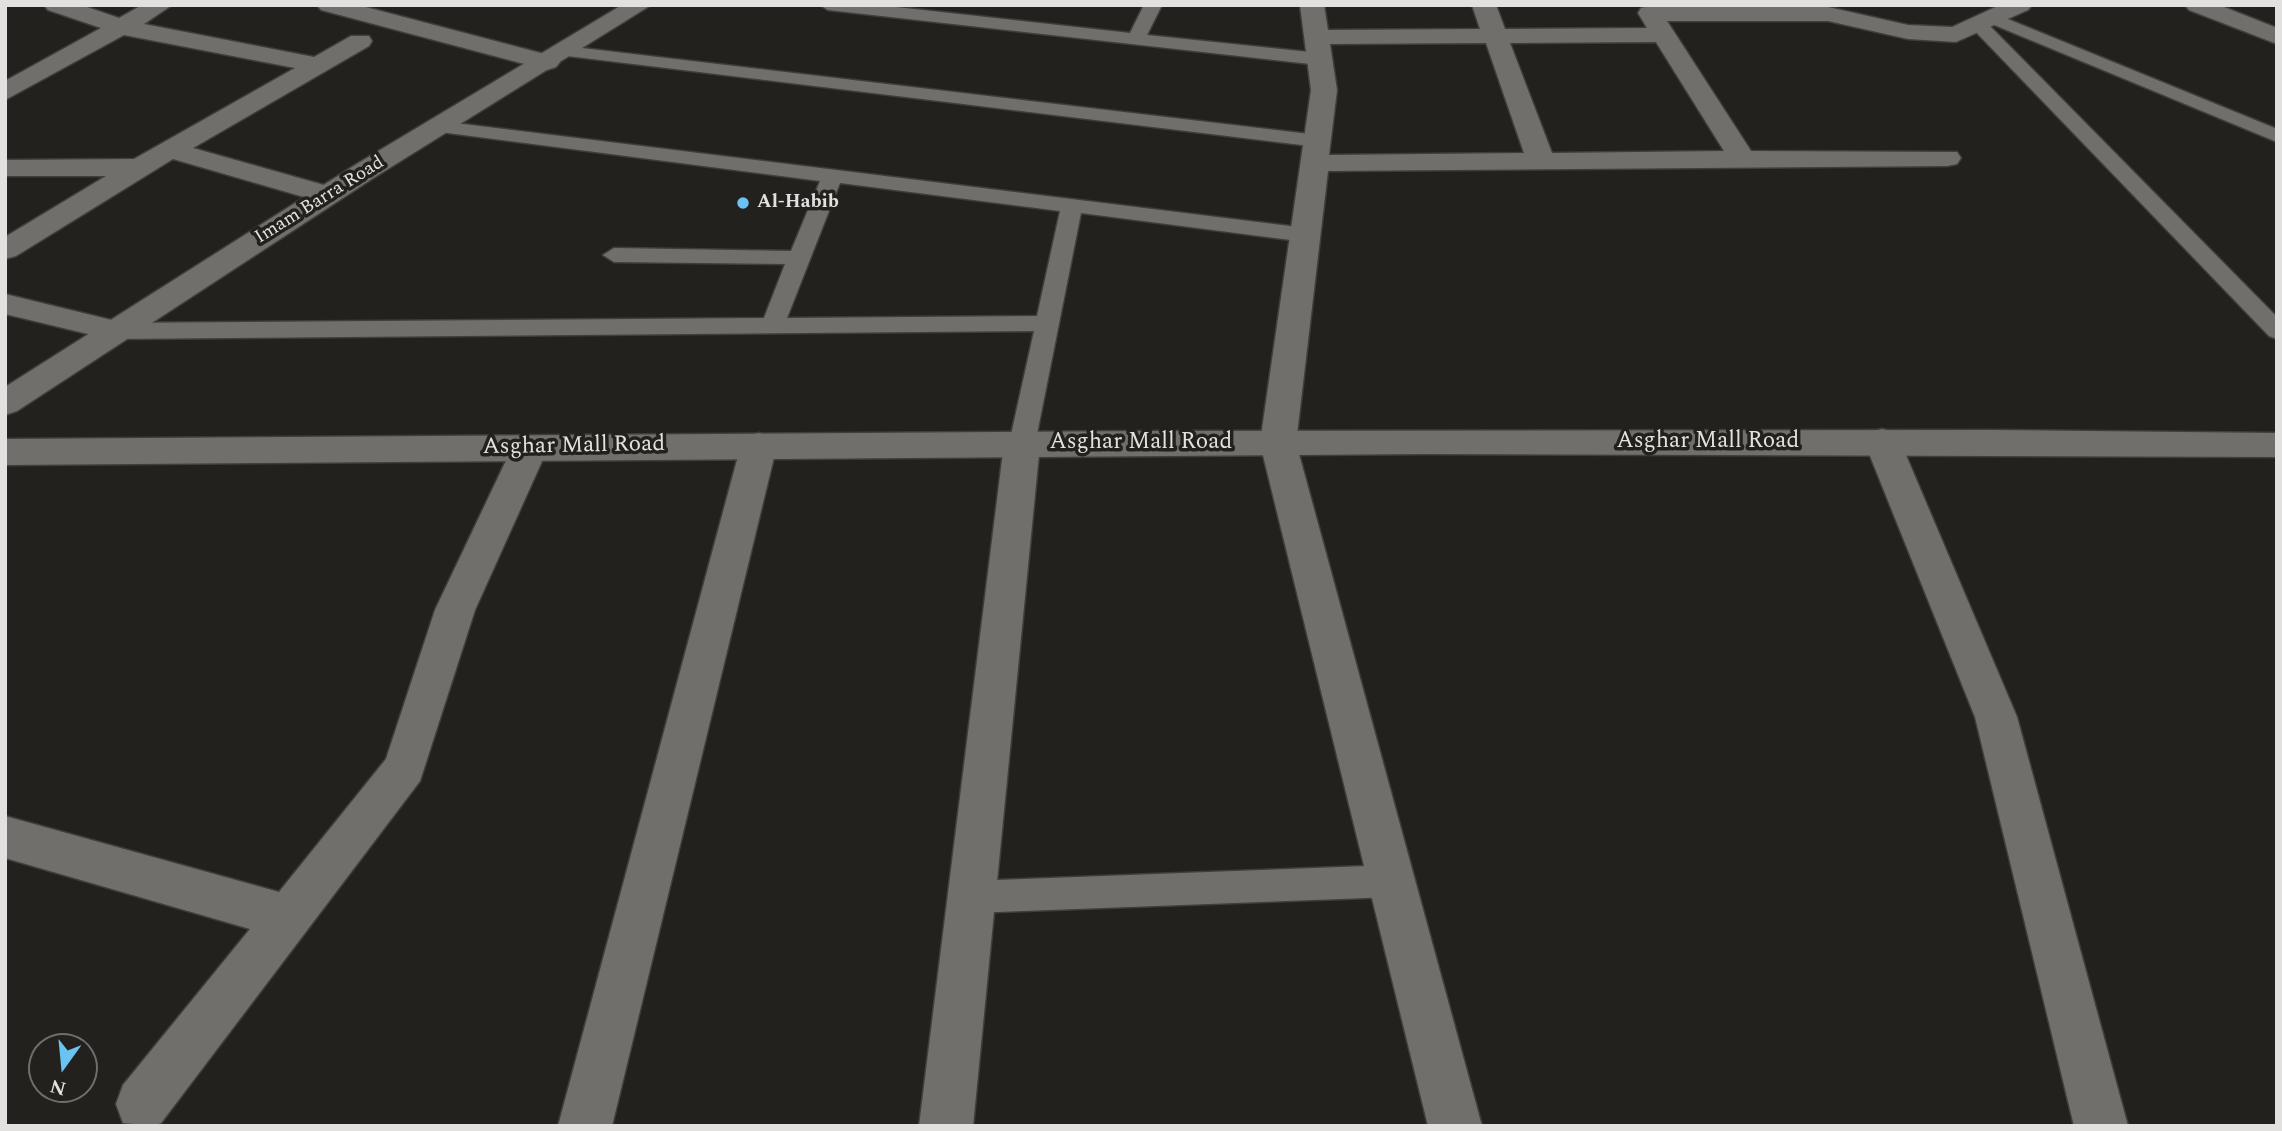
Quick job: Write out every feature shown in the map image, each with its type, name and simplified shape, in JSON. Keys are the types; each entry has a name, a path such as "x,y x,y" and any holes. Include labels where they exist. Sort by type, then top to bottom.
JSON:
{"street":[{"path":"56,5 118,26 317,65"},
{"path":"5,92 118,26 160,5"},
{"path":"329,5 556,57"},
{"name":"Imam Barra Road","path":"5,404 328,195 639,5"},
{"path":"1312,5 1324,90 1278,443 1455,1126"},
{"path":"1484,5 1542,161"},
{"path":"1318,48 1495,36 1653,18 1820,10 1908,32 1956,36 2020,5"},
{"path":"2197,5 2277,37"},
{"path":"1653,18 1743,160"},
{"path":"5,250 141,167 360,41"},
{"path":"171,150 328,195"},
{"path":"1317,152 1542,161 1947,158"},
{"path":"5,167 141,167"},
{"path":"5,304 117,331"},
{"path":"1882,441 1996,717 2101,1126"},
{"name":"Asghar Mall Road","path":"5,452 759,445 1882,441 2277,445"},
{"path":"946,1126 1022,444"},
{"path":"585,1126 759,445"},
{"path":"142,1104 405,768 455,610 530,448"},
{"path":"5,838 288,917"}],"lane":[{"path":"828,5 1136,39 1318,48"},
{"path":"1136,39 1153,5"},
{"path":"1986,22 2277,136"},
{"path":"1986,22 2277,331"},
{"path":"556,57 1317,152"},
{"path":"439,127 1306,235"},
{"path":"772,326 832,176"},
{"path":"1022,444 1072,206"},
{"path":"614,255 799,257"},
{"path":"117,331 1047,323"},
{"path":"971,897 1393,881"}],"place":[{"name":"Al-Habib","path":"743,203"}]}
